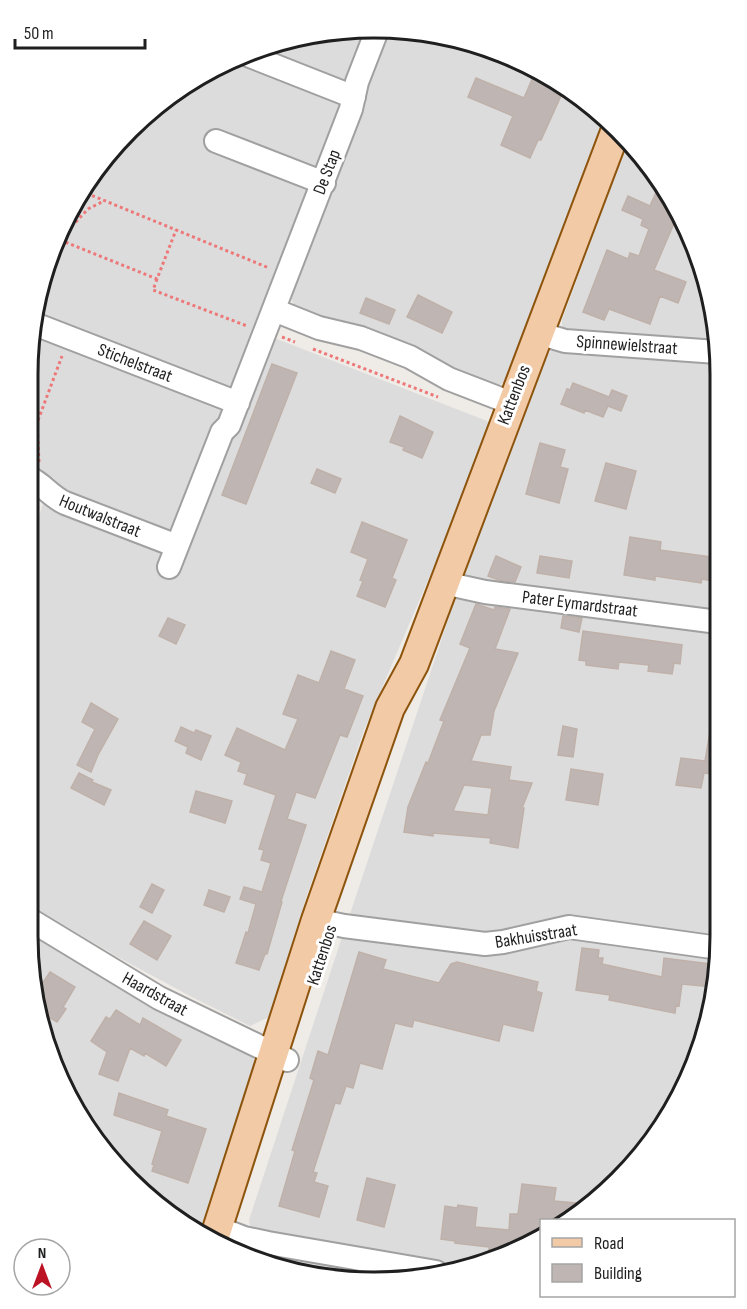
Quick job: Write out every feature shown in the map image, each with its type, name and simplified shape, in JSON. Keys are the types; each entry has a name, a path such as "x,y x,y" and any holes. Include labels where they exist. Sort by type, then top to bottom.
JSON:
{"main road":[{"name":"Kattenbos","path":"224,1236 390,708 414,664 613,138"}],"street":[{"name":"De Stap","path":"173,557 222,432 229,425 324,183 374,38"},
{"path":"256,58 354,97"},
{"path":"216,141 324,183"},
{"path":"274,310 319,328 361,338 410,357 449,379 512,403"},
{"name":"Stichelstraat","path":"41,326 237,403"},
{"name":"Spinnewielstraat","path":"538,333 565,341 709,351"},
{"name":"Houtwalstraat","path":"38,484 64,503 173,557"},
{"name":"Pater Eymardstraat","path":"444,583 485,592 710,621"},
{"name":"Bakhuisstraat","path":"324,922 485,944 569,927 709,947"},
{"name":"Haardstraat","path":"38,925 159,998 280,1057"},
{"path":"224,1236 418,1269"}],"path":[{"path":"89,195 287,275"},
{"path":"70,228 88,209 104,201"},
{"path":"176,230 153,290 300,344"},
{"path":"64,242 157,279"},
{"path":"38,420 70,338"},
{"path":"311,348 440,398"},
{"path":"38,490 41,499 38,508"}],"shaded area":[{"path":"367,38 350,84 268,54 330,40"},
{"path":"382,38 439,44 482,55 522,72 560,94 601,126 505,382 499,385 495,386 451,372 453,367 323,316 321,321 295,307 290,296 370,80 366,78"},
{"path":"247,62 342,102 232,390 42,318 55,265 63,245 83,205 107,169 136,136 169,107 225,72"},
{"path":"625,150 653,187 684,245 698,287 708,341 568,332 562,327 562,320"},
{"path":"40,334 218,404 225,411 179,522 167,531 64,497 38,479"},
{"path":"277,339 487,421 489,425 448,533 364,730 306,898 269,1017 250,1026 116,956 38,910 38,519 44,501 164,551 269,340"},
{"path":"565,349 709,358 710,613 469,580 463,574 541,361 551,351"},
{"path":"456,596 710,629 710,935 579,917 492,934 349,917"},
{"path":"343,934 572,936 709,957 703,1001 692,1044 675,1084 653,1122 626,1157 595,1188 553,1219 540,1219 540,1227 482,1254 442,1264 275,1236 253,1229 249,1220"},
{"path":"38,936 249,1051 254,1060 255,1070 204,1225 169,1202 136,1173 107,1140 83,1104 63,1064 49,1022 40,979"},
{"path":"249,1247 389,1271 330,1269 287,1260"}],"building":[{"path":"476,78 524,98 533,78 561,95 541,140 538,140 530,158 501,145 513,116 468,97"},
{"path":"656,192 674,223 654,270 686,282 678,303 660,296 650,324 609,309 604,320 583,312 607,250 628,259 630,253 639,256 649,229 641,225 643,219 622,210 628,196 650,206"},
{"path":"418,295 452,312 442,333 407,317"},
{"path":"366,298 395,310 389,324 360,313"},
{"path":"272,364 297,373 246,504 222,495"},
{"path":"573,383 609,397 612,390 627,396 621,411 608,406 603,417 561,404 567,389 570,390"},
{"path":"400,416 433,432 422,458 390,442"},
{"path":"540,443 565,450 560,467 568,469 559,503 526,494"},
{"path":"606,463 636,471 626,509 595,501"},
{"path":"317,469 341,479 335,493 311,483"},
{"path":"362,522 407,540 392,578 396,580 385,607 357,596 368,559 351,552"},
{"path":"630,537 661,542 660,550 710,557 710,580 702,579 701,583 655,576 655,580 624,575"},
{"path":"496,556 521,567 515,582 488,576"},
{"path":"540,556 572,561 569,578 537,573"},
{"path":"476,604 494,610 495,607 510,609 495,649 518,653 494,711 490,735 481,735 471,761 511,767 509,780 532,783 522,808 524,808 518,848 490,843 491,838 433,833 433,836 404,832 408,807 426,762 428,763 444,721 440,720 470,648 460,644","holes":["464,785 492,788 488,815 453,811"]},
{"path":"563,616 582,618 579,632 561,628"},
{"path":"168,618 185,625 176,644 159,636"},
{"path":"583,631 682,645 680,664 674,663 672,674 648,671 649,665 619,662 618,669 586,665 586,661 579,660"},
{"path":"331,651 355,660 344,689 363,696 347,737 340,735 315,798 296,792 287,819 306,825 281,901 267,954 259,970 236,963 256,904 240,899 244,887 262,892 271,863 261,860 264,850 259,849 276,795 244,784 247,774 238,771 241,762 225,755 237,728 285,750 298,719 283,714 298,675 319,683"},
{"path":"91,703 118,719 91,772 77,765 95,729 82,722"},
{"path":"563,726 577,729 573,757 558,755"},
{"path":"181,727 194,733 196,730 211,736 201,760 186,753 188,747 175,741"},
{"path":"710,732 710,774 704,773 701,788 676,785 681,758 705,761"},
{"path":"571,769 603,774 598,805 566,800"},
{"path":"79,773 93,780 92,782 111,790 104,805 71,788"},
{"path":"196,791 232,801 225,823 190,812"},
{"path":"152,884 164,890 152,913 140,907"},
{"path":"209,890 230,897 224,912 204,905"},
{"path":"144,921 171,936 157,960 130,944"},
{"path":"582,948 599,950 598,958 603,958 602,964 662,977 664,958 708,964 706,986 682,984 679,1006 676,1005 675,1013 609,1000 610,995 576,990"},
{"path":"359,952 386,960 383,969 439,983 451,964 457,962 538,982 536,991 542,993 533,1031 503,1024 499,1041 414,1020 412,1027 395,1023 382,1069 360,1063 353,1088 346,1086 340,1104 335,1103 313,1172 317,1173 314,1182 328,1186 319,1217 279,1206 295,1151 292,1150 314,1080 310,1078 318,1051 328,1055"},
{"path":"50,972 75,987 63,1007 66,1009 57,1022 48,1016 41,985"},
{"path":"116,1010 140,1025 143,1018 181,1040 166,1066 145,1053 144,1056 130,1048 118,1081 99,1074 107,1052 91,1041 106,1017 110,1019"},
{"path":"119,1093 168,1110 166,1116 206,1129 188,1183 152,1171 162,1131 114,1115"},
{"path":"367,1178 395,1185 384,1227 357,1220"},
{"path":"522,1184 556,1188 554,1201 577,1203 553,1219 540,1219 540,1227 491,1250 489,1250 489,1247 441,1239 445,1206 457,1208 458,1205 477,1208 475,1227 509,1230 510,1214 518,1214"}]}
